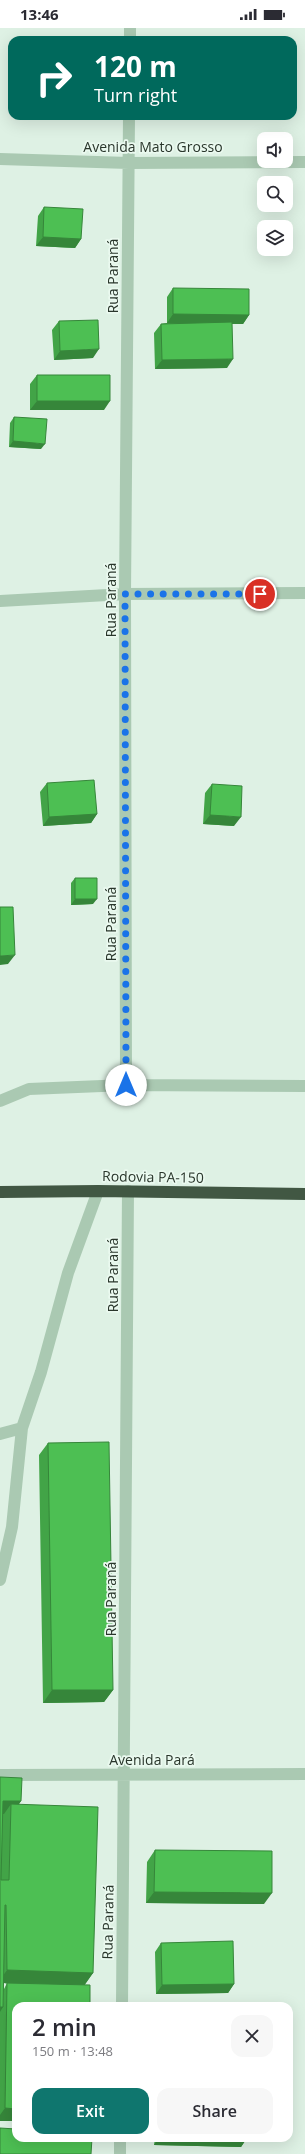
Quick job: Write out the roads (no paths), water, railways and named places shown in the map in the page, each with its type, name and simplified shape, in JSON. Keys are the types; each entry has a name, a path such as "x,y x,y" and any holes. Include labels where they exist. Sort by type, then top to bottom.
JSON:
{"highway":[{"name":"Rodovia PA-150","path":"0,1192 128,1191 305,1194"}],"street":[{"name":"Rua Paraná","path":"126,1085 125,594 129,120"},
{"name":"Avenida Mato Grosso","path":"0,159 129,163 305,162"},
{"path":"0,601 125,594 305,593"},
{"path":"0,1101 29,1088 126,1085 305,1086"},
{"path":"0,1580 12,1527 22,1428 41,1372 68,1273 98,1191"},
{"name":"Rua Paraná","path":"122,2002 128,1191"},
{"path":"0,1434 22,1428"},
{"name":"Avenida Pará","path":"0,1775 305,1774"},
{"path":"120,2142 120,2154"}]}
